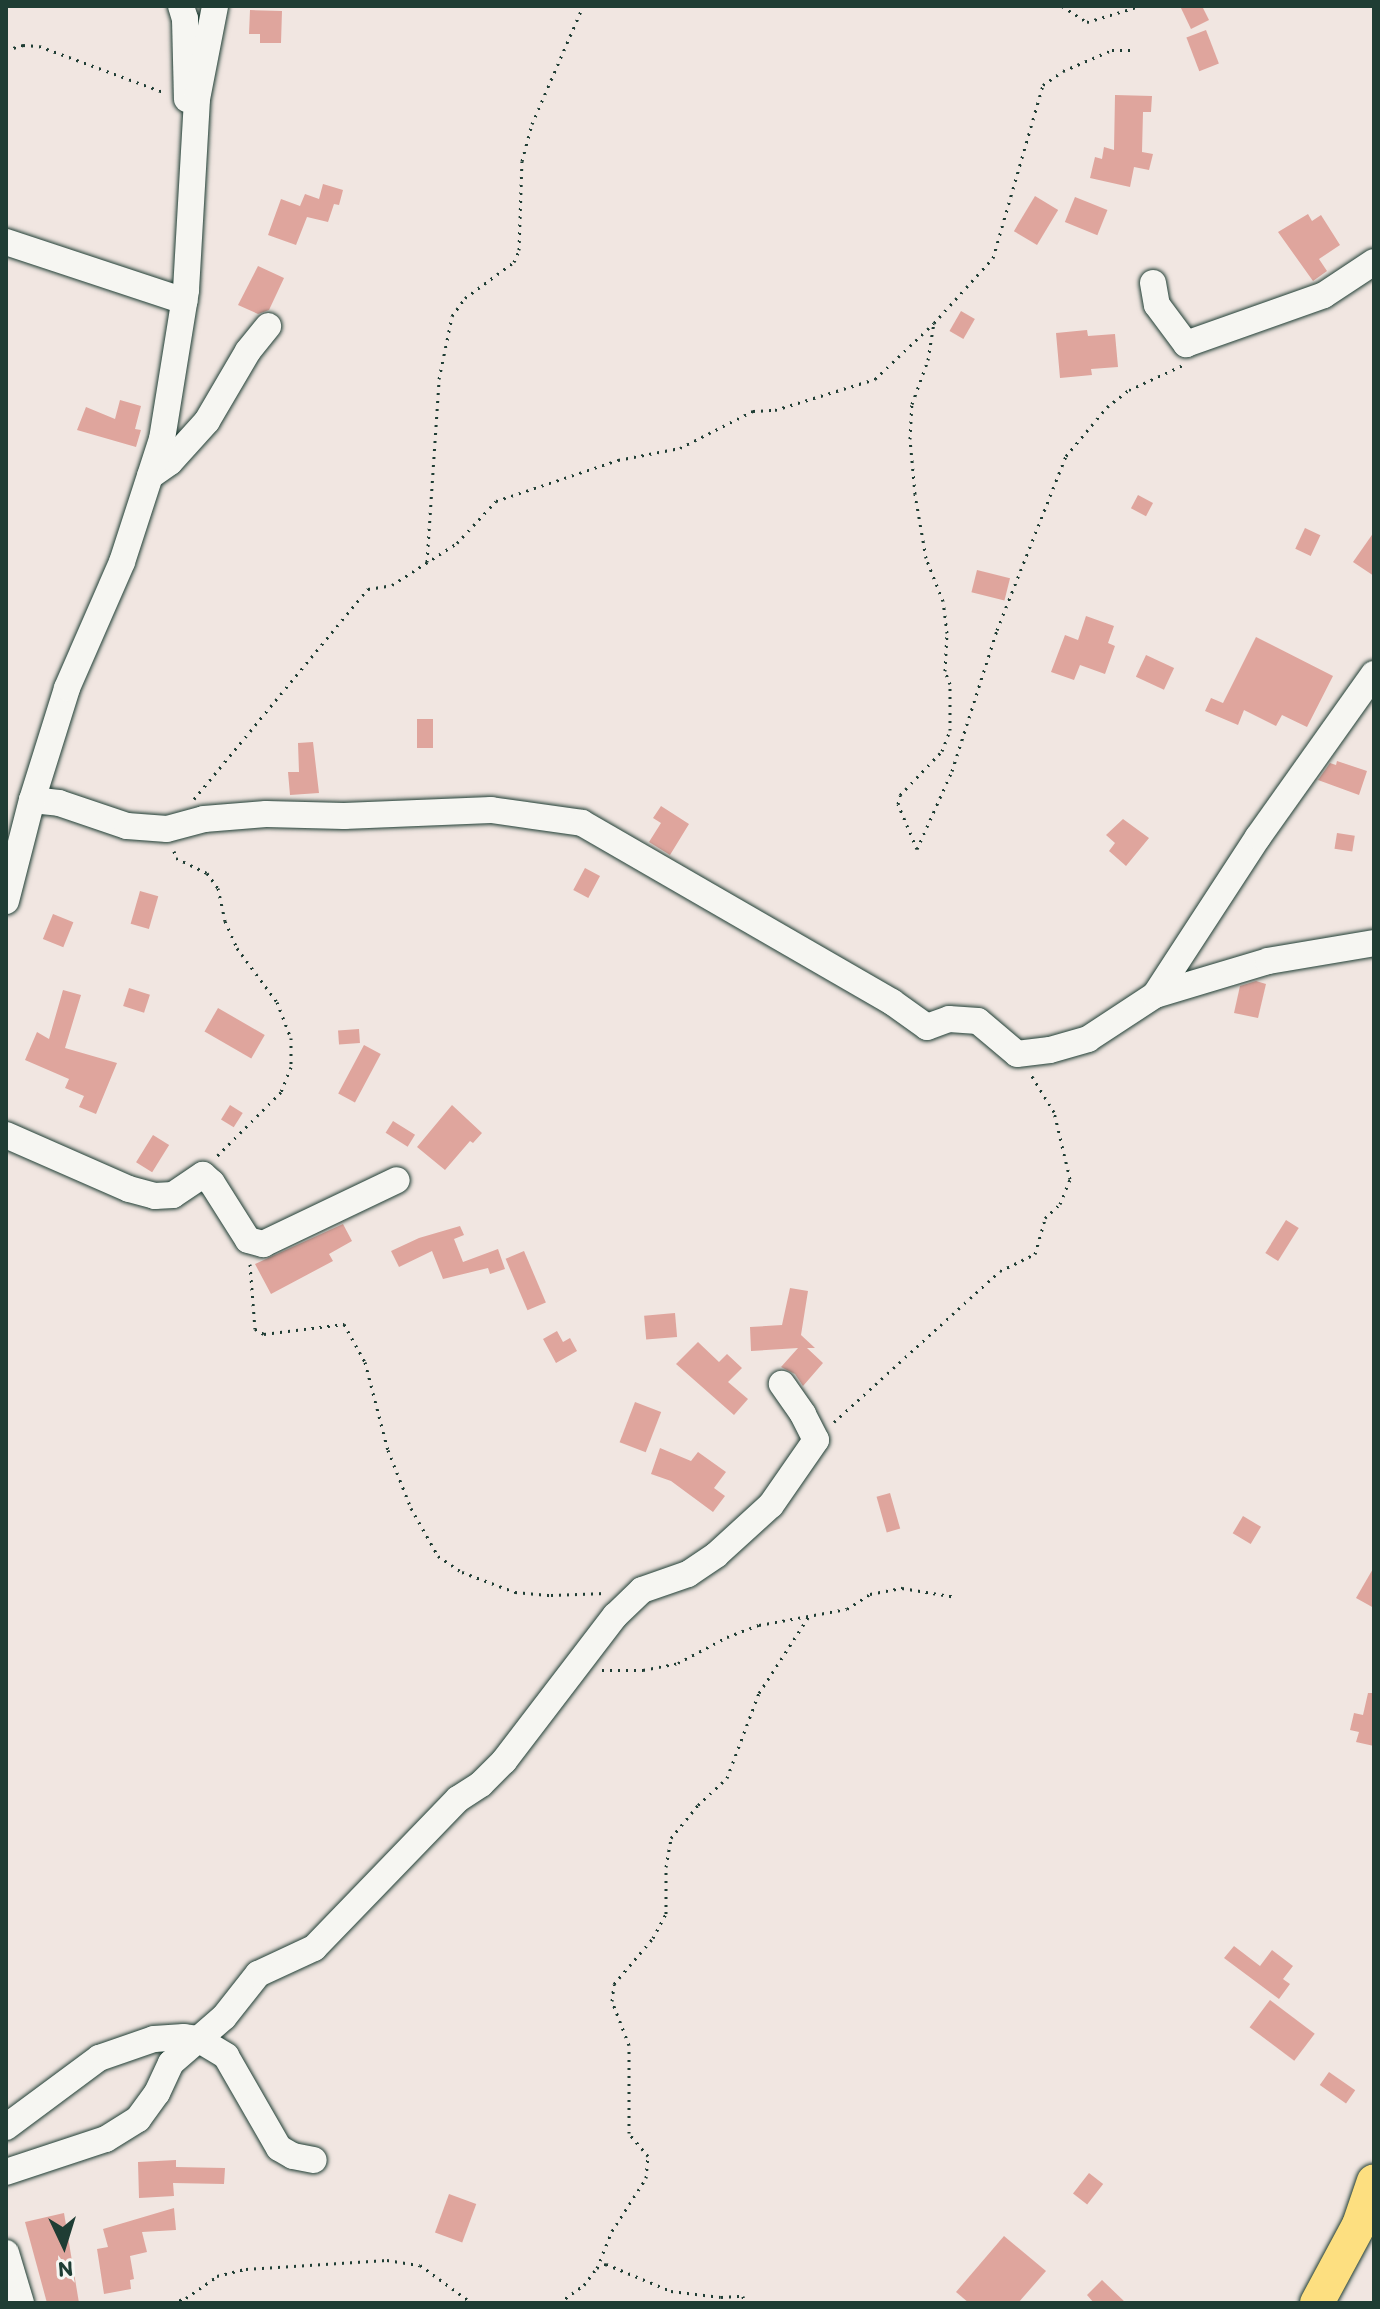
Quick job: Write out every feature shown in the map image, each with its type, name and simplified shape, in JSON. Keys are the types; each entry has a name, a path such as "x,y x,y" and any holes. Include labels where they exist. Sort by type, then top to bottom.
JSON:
{"main road":[{"path":"1317,2303 1359,2225 1374,2181"}],"street":[{"path":"181,6 185,19 187,99"},
{"path":"6,901 32,800 67,688 122,562 162,439 184,301 197,99 215,6"},
{"path":"6,242 184,301"},
{"path":"1153,283 1157,305 1186,344 1324,295 1374,262"},
{"path":"150,476 170,462 207,421 248,351 268,326"},
{"path":"1155,995 1258,837 1374,674"},
{"path":"32,800 59,803 127,826 167,829 204,819 266,814 344,816 491,810 582,823 892,1002 927,1027 949,1019 978,1021 1017,1054 1050,1050 1088,1039 1155,995 1268,961 1374,943"},
{"path":"6,1135 129,1189 155,1196 173,1195 203,1175 212,1183 248,1240 263,1244 397,1180"},
{"path":"6,2172 106,2139 138,2119 157,2093 171,2063 224,2017 258,1974 314,1948 449,1807 504,1761 615,1616 642,1590 688,1574 716,1555 771,1505 816,1440 782,1384"},
{"path":"6,2127 99,2058 154,2039 198,2039 226,2056 279,2148 293,2156 314,2160"},
{"path":"6,2253 21,2303"}],"path":[{"path":"427,562 439,379 452,316 465,298 514,262 519,250 522,161 532,124 583,6"},
{"path":"1062,6 1087,22 1140,6"},
{"path":"6,50 23,45 39,46 106,73 187,99"},
{"path":"203,1175 221,1149 281,1092 291,1067 291,1038 277,1002 237,948 225,921 218,888 207,873 176,858 167,829 368,589 392,585 457,543 496,501 618,460 680,448 753,411 775,410 875,379 934,323 993,258 1043,85 1063,71 1112,50 1135,50"},
{"path":"934,323 928,360 912,404 910,439 926,558 943,601 947,633 945,671 950,684 950,730 942,751 900,795 898,804 917,849 952,771 997,630 1066,456 1107,407 1129,390 1188,363"},
{"path":"816,1440 1000,1271 1035,1254 1045,1218 1060,1204 1070,1179 1054,1112 1017,1054"},
{"path":"248,1240 255,1329 264,1334 344,1324 365,1362 388,1450 411,1508 438,1556 462,1572 515,1592 551,1595 642,1590"},
{"path":"598,1671 610,1667 643,1670 678,1663 727,1637 759,1625 847,1609 870,1594 902,1588 956,1597"},
{"path":"559,2303 584,2285 597,2268 612,2231 646,2178 648,2156 629,2133 629,2045 612,2001 614,1984 653,1938 666,1914 666,1867 671,1838 698,1805 727,1778 759,1693 809,1616"},
{"path":"172,2303 186,2298 217,2276 246,2269 387,2260 420,2265 472,2303"},
{"path":"597,2268 606,2264 671,2291 721,2297 743,2296 744,2303"}],"building":[{"path":"1180,6 1202,6 1209,20 1191,29"},
{"path":"250,10 282,11 281,43 260,43 260,34 249,34"},
{"path":"1206,30 1219,64 1199,71 1186,38"},
{"path":"1115,95 1152,96 1151,112 1143,112 1142,152 1153,154 1149,170 1134,167 1130,187 1090,178 1095,157 1102,159 1104,147 1114,150"},
{"path":"323,184 343,190 339,205 334,204 328,222 307,217 296,245 268,235 281,199 300,206 305,194 319,199"},
{"path":"1035,196 1058,210 1037,245 1014,231"},
{"path":"1075,197 1107,210 1097,235 1065,222"},
{"path":"1308,214 1312,221 1321,215 1340,245 1319,259 1327,271 1313,281 1278,232"},
{"path":"258,266 284,278 269,310 258,314 238,305"},
{"path":"961,311 975,319 963,339 950,331"},
{"path":"1087,330 1088,336 1115,334 1118,367 1091,369 1092,375 1060,378 1056,333"},
{"path":"120,400 141,406 135,429 141,430 136,447 77,430 86,407 115,419"},
{"path":"1138,495 1153,503 1146,516 1131,508"},
{"path":"1305,528 1320,535 1311,556 1295,549"},
{"path":"1374,532 1374,576 1353,562"},
{"path":"977,570 1010,578 1004,601 971,592"},
{"path":"1086,616 1114,626 1108,643 1115,646 1105,674 1080,665 1074,680 1051,672 1065,635 1078,640"},
{"path":"1256,637 1333,676 1307,727 1282,715 1276,726 1244,710 1238,725 1205,711 1211,698 1223,703"},
{"path":"1146,655 1174,668 1164,690 1136,677"},
{"path":"417,719 433,719 433,748 417,748"},
{"path":"313,742 319,793 290,795 288,772 299,772 298,743"},
{"path":"1337,761 1367,771 1359,795 1318,780 1330,763 1336,765"},
{"path":"661,806 689,824 670,855 649,842 661,823 653,818"},
{"path":"1123,819 1149,838 1126,866 1109,851 1115,843 1106,835"},
{"path":"1337,833 1355,836 1352,852 1334,849"},
{"path":"585,868 600,876 588,898 573,890"},
{"path":"140,891 158,896 149,929 131,924"},
{"path":"53,914 73,922 63,947 43,939"},
{"path":"1256,981 1266,984 1258,1018 1234,1013 1240,986"},
{"path":"129,988 150,995 144,1013 123,1006"},
{"path":"63,990 81,995 65,1048 117,1063 96,1114 79,1107 84,1096 65,1088 69,1079 25,1060 37,1032 49,1039"},
{"path":"218,1008 265,1035 251,1058 205,1031"},
{"path":"359,1029 360,1043 339,1044 338,1030"},
{"path":"364,1045 381,1054 355,1102 338,1094"},
{"path":"230,1105 243,1113 234,1127 221,1119"},
{"path":"452,1105 482,1133 473,1143 470,1141 445,1170 417,1147"},
{"path":"393,1121 415,1135 408,1147 386,1133"},
{"path":"153,1135 169,1145 152,1172 136,1162"},
{"path":"1286,1220 1299,1228 1278,1261 1265,1253"},
{"path":"343,1224 352,1241 329,1254 333,1261 271,1294 255,1264"},
{"path":"460,1226 464,1235 454,1239 463,1262 498,1249 505,1269 490,1274 488,1268 443,1279 432,1251 399,1267 391,1251 419,1238"},
{"path":"524,1251 546,1303 527,1310 506,1259"},
{"path":"790,1288 808,1291 801,1335 815,1348 807,1348 823,1363 803,1386 795,1374 781,1367 798,1348 751,1351 750,1327 782,1325"},
{"path":"675,1313 677,1337 646,1340 644,1316"},
{"path":"557,1331 563,1342 570,1338 577,1351 556,1363 543,1339"},
{"path":"698,1342 719,1362 727,1354 742,1368 728,1382 748,1399 734,1415 676,1364"},
{"path":"635,1402 661,1412 646,1452 620,1442"},
{"path":"660,1448 691,1461 698,1452 726,1472 714,1488 725,1496 713,1512 671,1481 651,1474"},
{"path":"890,1493 900,1529 887,1532 877,1497"},
{"path":"1243,1516 1261,1527 1251,1544 1233,1533"},
{"path":"1374,1567 1374,1608 1356,1598"},
{"path":"1368,1693 1374,1693 1374,1746 1356,1742 1359,1732 1350,1730 1354,1713 1363,1715"},
{"path":"1234,1946 1260,1966 1272,1950 1293,1966 1283,1979 1290,1984 1279,1999 1224,1958"},
{"path":"1270,2000 1315,2034 1294,2061 1250,2027"},
{"path":"1329,2072 1355,2090 1346,2103 1320,2085"},
{"path":"176,2160 176,2167 225,2168 224,2184 173,2183 174,2196 139,2198 138,2162"},
{"path":"1089,2173 1103,2184 1087,2205 1073,2193"},
{"path":"449,2194 476,2204 462,2242 435,2233"},
{"path":"174,2208 176,2230 142,2232 147,2252 130,2256 134,2279 130,2280 131,2289 104,2294 97,2249 108,2247 103,2229"},
{"path":"64,2213 79,2303 47,2303 25,2222"},
{"path":"1004,2236 1046,2271 1018,2303 969,2303 956,2292"},
{"path":"1102,2280 1126,2303 1094,2303 1087,2295"}]}
